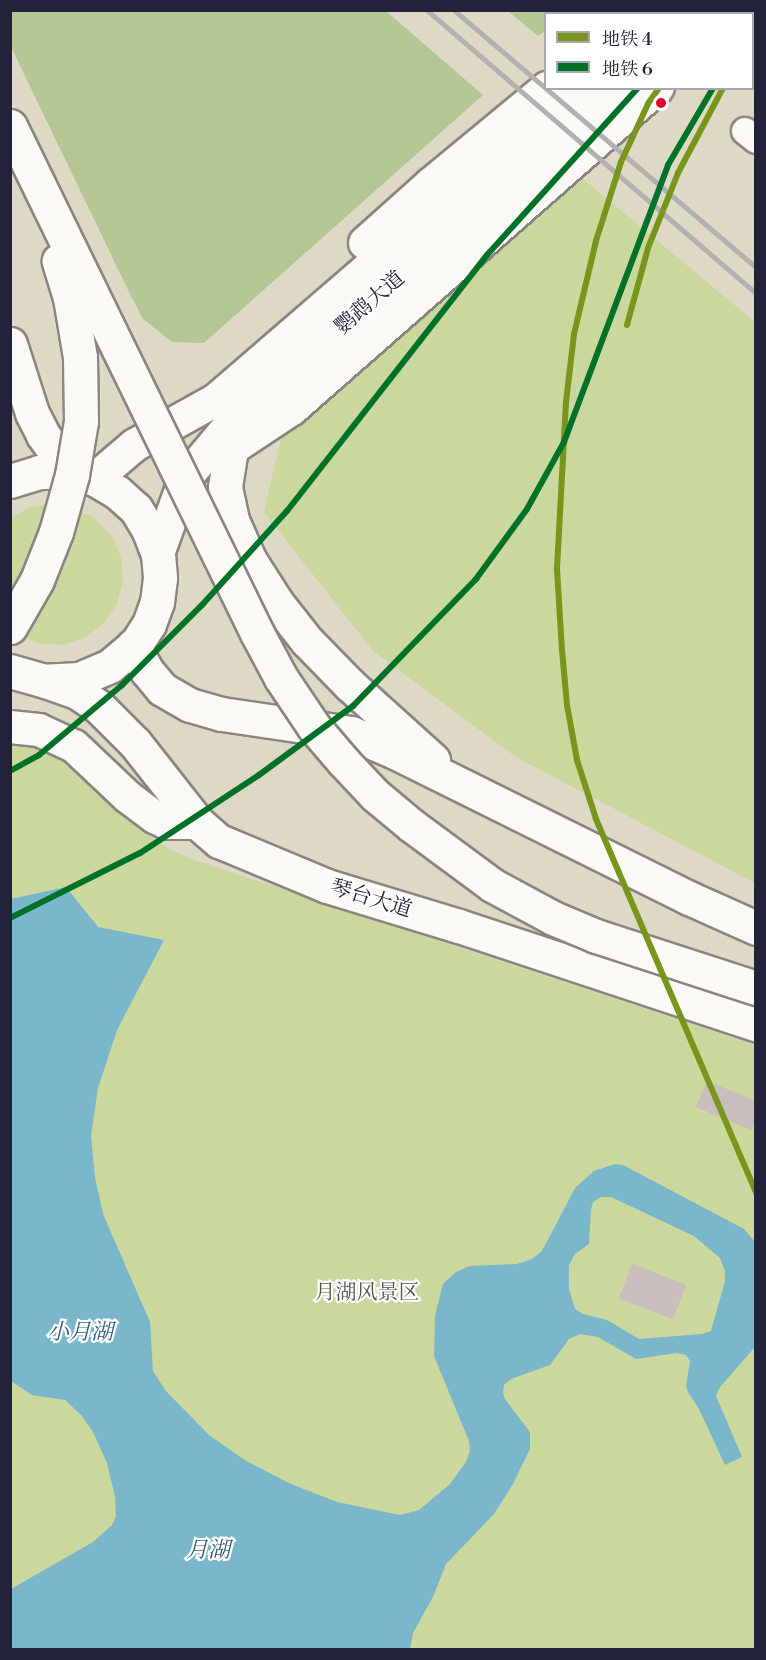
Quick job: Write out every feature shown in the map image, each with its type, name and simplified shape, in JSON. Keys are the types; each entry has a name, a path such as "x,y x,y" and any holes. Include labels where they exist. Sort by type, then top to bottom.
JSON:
{"highway":[{"path":"10,128 47,220 70,298 80,357 81,421 72,476 56,532 37,580 10,627"},
{"path":"10,128 257,633 281,678 314,727 343,762 375,795 411,825 502,891 553,918 596,936 756,988"},
{"path":"10,344 32,413 42,435 83,476 117,492 136,509 149,531 158,554 160,578 157,602 149,624 133,646 147,671 162,689 190,705 222,714 351,733 395,752 463,788 756,928"},
{"path":"228,422 225,487 232,520 249,558 278,603 308,641 350,685 463,788"},
{"path":"10,481 39,472 83,476"},
{"path":"45,681 79,679 110,666 136,644"},
{"name":"琴台大道","path":"10,671 77,692 99,707 135,743 198,823 219,841 327,886 459,926 756,1024"}],"main road":[{"path":"228,422 282,318 431,184 545,90"},
{"name":"鹦鹉大道","path":"158,554 185,479 228,422 462,188 584,90"},
{"name":"鹦鹉大道","path":"83,476 135,445 228,422 476,211 626,90"},
{"path":"228,422 292,409 656,90"},
{"path":"10,727 39,730 74,746 128,797 154,817 167,823 198,823"}],"green space":[{"path":"11,10 386,11 483,95 204,343 172,342 143,319 130,294 11,47"},
{"path":"568,10 571,12 544,12 544,32 538,36 508,11"},
{"path":"582,178 755,322 755,883 516,757 373,651 264,512 283,430"},
{"path":"51,504 73,507 94,518 111,535 121,557 123,581 117,604 103,624 84,638 61,645 37,643 11,630 11,518 28,508"},
{"name":"月湖风景区","path":"10,741 24,742 43,749 62,761 138,828 164,846 191,859 755,1045 755,1649 11,1649"}],"water":[{"name":"月湖","path":"66,887 98,927 164,940 117,1030 98,1088 91,1136 95,1177 103,1214 150,1322 153,1371 165,1390 209,1435 246,1461 291,1484 337,1502 400,1515 419,1510 450,1484 466,1462 470,1451 469,1441 434,1356 435,1316 443,1284 456,1272 470,1266 517,1264 532,1259 542,1251 575,1188 594,1171 615,1164 623,1165 744,1229 755,1242 755,1347 720,1387 716,1396 742,1457 725,1465 699,1409 688,1392 686,1386 690,1361 686,1355 677,1353 636,1359 598,1337 580,1334 569,1339 550,1365 511,1379 504,1385 505,1399 530,1432 530,1449 513,1484 494,1514 446,1564 433,1597 413,1633 410,1649 11,1649 11,1589 93,1542 112,1525 116,1516 115,1497 107,1463 93,1432 82,1416 65,1400 32,1395 11,1381 11,899","holes":["601,1197 611,1197 694,1236 720,1258 725,1271 725,1281 711,1331 702,1334 639,1339 607,1320 583,1314 575,1309 569,1289 569,1265 575,1254 589,1244 593,1202"]}],"building":[{"path":"707,1081 756,1101 756,1119 751,1130 696,1107"},
{"path":"632,1264 686,1285 673,1319 619,1299"}],"railway":[{"path":"427,10 756,293"},
{"path":"454,10 544,87"},
{"path":"548,90 756,267"}],"metro line":[{"name":"6","path":"10,771 39,755 122,685 202,605 287,511 487,255 636,90"},
{"name":"4","path":"658,90 648,104 621,162 596,241 574,334 566,402 557,569 562,650 567,705 577,760 596,819 756,1193"},
{"name":"6","path":"10,918 140,853 259,775 353,706 476,579 527,509 564,442 668,165 712,90"},
{"name":"4","path":"627,325 648,248 678,173 722,90"}],"water label":[{"name":"小月湖","path":"80,1333"}]}
